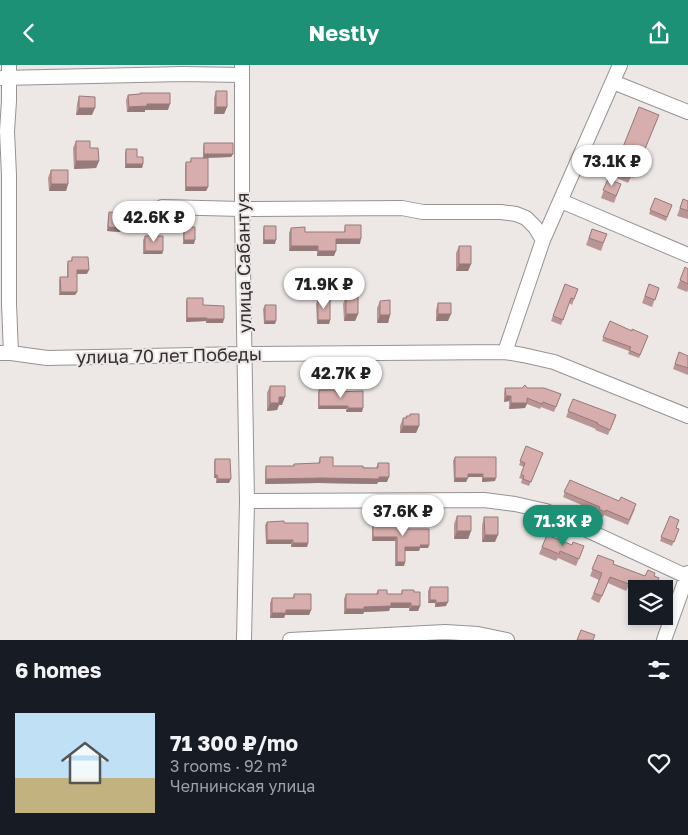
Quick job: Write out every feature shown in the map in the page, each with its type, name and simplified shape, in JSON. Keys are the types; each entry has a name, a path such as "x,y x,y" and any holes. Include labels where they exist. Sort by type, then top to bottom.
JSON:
{"street":[{"path":"505,352 543,241 620,65"},
{"path":"6,353 9,305 9,101 6,74 183,74 241,70"},
{"name":"улица Сабантуя","path":"241,70 247,501 244,640"},
{"path":"613,82 688,112"},
{"path":"560,201 688,255"},
{"path":"162,207 242,209 402,208 423,213 501,212 516,214 526,218 535,227 543,241"},
{"name":"улица 70 лет Победы","path":"6,353 47,358 505,352 554,362 688,416"},
{"path":"247,501 484,500 515,503 546,511 688,576 664,640"},
{"path":"290,640 445,632 478,634 508,640"}],"building":[{"path":"216,91 227,91 227,107 216,107"},
{"path":"170,93 170,104 147,104 147,106 129,107 128,95"},
{"path":"79,96 95,97 95,108 79,108"},
{"path":"639,107 659,115 635,173 632,172 630,177 619,173 622,164 617,162"},
{"path":"76,141 90,141 90,148 98,148 99,161 76,161"},
{"path":"204,143 233,143 233,154 204,154"},
{"path":"126,149 137,149 137,157 143,157 143,164 126,164"},
{"path":"191,158 208,158 208,187 186,187 186,162 191,162"},
{"path":"51,170 68,170 68,184 51,184"},
{"path":"608,179 621,184 616,196 603,190"},
{"path":"655,198 672,205 667,217 650,210"},
{"path":"683,199 688,201 688,211 680,208"},
{"path":"109,212 123,213 122,228 108,227"},
{"path":"345,225 361,225 361,239 336,239 336,251 318,251 318,246 291,246 291,228 305,227 305,232 345,232"},
{"path":"264,226 276,226 276,240 264,240"},
{"path":"184,227 195,227 195,240 184,240"},
{"path":"592,229 607,234 603,243 589,238"},
{"path":"145,236 163,236 163,251 145,251"},
{"path":"459,246 471,246 471,264 459,264"},
{"path":"72,257 88,257 89,270 77,270 77,292 61,292 60,277 68,277 68,261 72,261"},
{"path":"685,267 688,269 688,284 680,280"},
{"path":"305,272 314,272 313,282 305,282"},
{"path":"565,284 578,289 574,299 571,298 563,320 553,316"},
{"path":"649,284 659,288 655,300 645,296"},
{"path":"346,297 358,297 358,314 346,314"},
{"path":"187,298 203,298 203,305 224,306 224,319 187,318"},
{"path":"318,300 330,300 330,320 318,320"},
{"path":"390,300 390,315 380,315 380,301"},
{"path":"438,303 451,303 451,314 438,314"},
{"path":"265,305 276,305 276,321 265,321"},
{"path":"610,321 648,336 640,355 629,350 631,347 603,337"},
{"path":"679,352 688,356 688,368 675,364"},
{"path":"525,385 527,388 544,388 561,394 556,407 527,398 527,403 511,403 511,396 506,396 505,388 522,388"},
{"path":"270,386 285,386 285,397 279,397 279,403 270,403"},
{"path":"319,390 336,390 336,392 363,391 363,408 319,406"},
{"path":"573,399 616,415 610,430 568,411"},
{"path":"410,414 419,414 419,426 403,426 403,418 407,418 406,416 410,416"},
{"path":"526,446 543,453 531,482 523,479 524,476 521,474 525,463 520,461"},
{"path":"320,457 333,457 333,466 378,468 378,463 389,463 389,477 379,477 379,479 266,479 266,466 294,466 294,464 320,463"},
{"path":"455,457 496,457 496,478 483,478 483,474 468,474 468,478 455,478"},
{"path":"215,459 230,459 231,479 218,479 217,475 215,475"},
{"path":"570,480 619,501 621,497 636,504 629,520 606,510 605,512 599,509 600,507 564,492"},
{"path":"457,516 471,516 471,531 457,531"},
{"path":"670,516 679,520 676,528 679,529 674,542 661,537"},
{"path":"484,517 498,517 498,535 485,535"},
{"path":"284,521 284,523 308,523 308,543 293,543 293,540 267,540 267,522"},
{"path":"397,523 405,523 405,529 429,529 429,545 405,547 405,562 397,562 397,537 373,537 373,525 397,525"},
{"path":"547,535 572,545 573,542 584,546 579,559 560,551 559,554 542,547"},
{"path":"598,555 614,561 613,564 645,576 648,570 655,573 654,576 659,578 658,580 628,580 628,584 610,577 602,596 594,593 602,573 592,569"},
{"path":"430,587 448,587 448,602 436,603 436,600 430,600"},
{"path":"378,590 387,590 387,594 402,594 402,590 420,592 420,606 411,606 411,603 391,603 391,606 346,609 346,594 378,594"},
{"path":"294,594 311,594 311,610 286,610 286,613 272,613 272,598 294,598"},
{"path":"581,630 595,635 593,640 577,640"}]}
